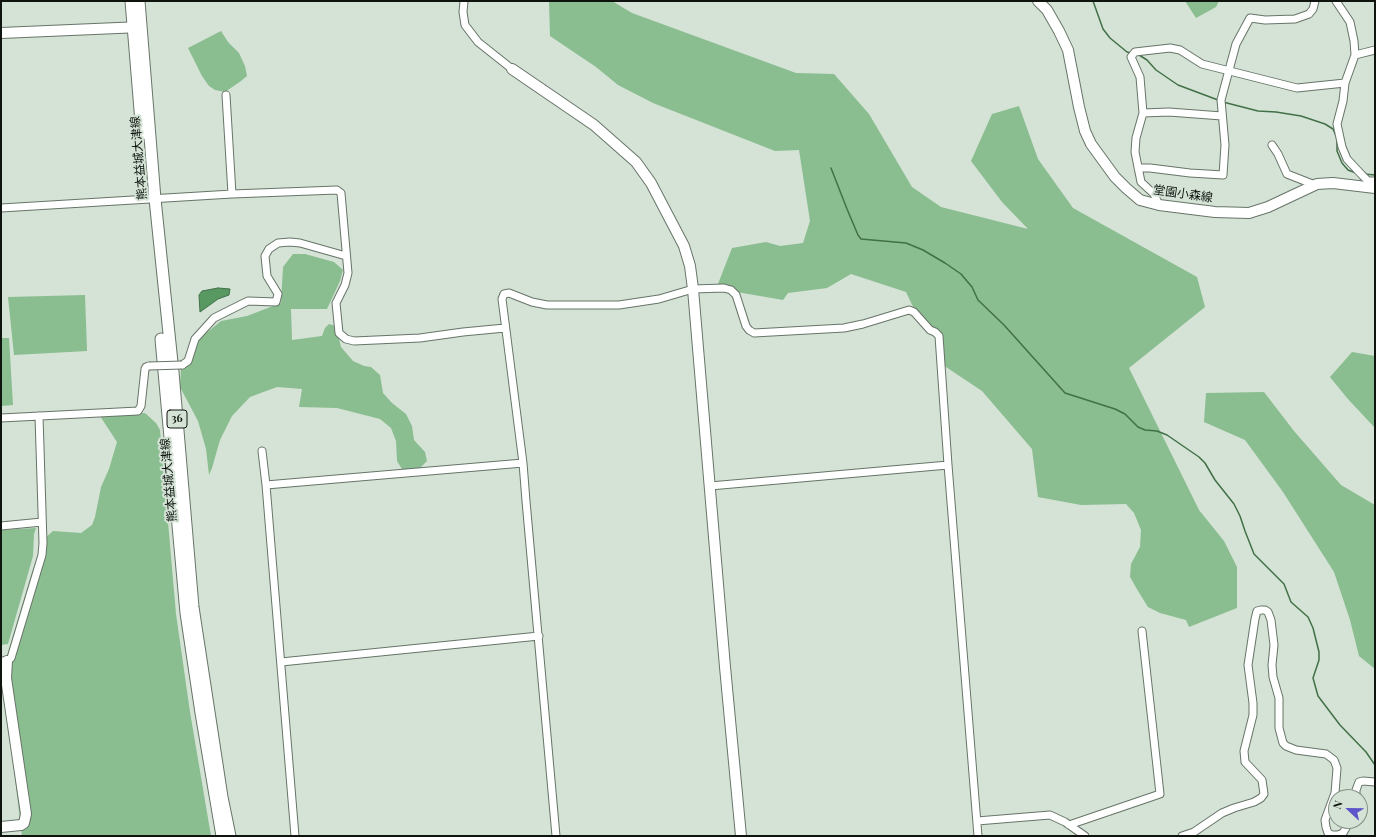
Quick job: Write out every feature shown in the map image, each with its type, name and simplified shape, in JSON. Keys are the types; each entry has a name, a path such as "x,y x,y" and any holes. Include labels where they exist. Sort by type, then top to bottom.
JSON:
{"main road":[{"name":"熊本益城大津線","path":"131,1 139,27"},
{"name":"熊本益城大津線","path":"139,1 139,27 152,199 186,613 222,836"},
{"name":"熊本益城大津線","path":"152,199 173,372 193,607 222,797 230,836"}],"street":[{"path":"464,1 463,12 465,25 478,42 512,69 594,125 636,162 651,182 684,246 690,266 693,289 741,836"},
{"name":"堂園小森線","path":"1038,1 1050,15 1068,50 1079,107 1085,131 1091,144 1115,177 1140,200 1159,205 1215,212 1249,213 1268,207 1315,185 1333,183 1375,188"},
{"path":"1138,168 1223,175 1225,145 1221,100 1236,44 1250,18 1265,20 1296,19 1309,14 1313,9 1315,1"},
{"path":"1336,1 1350,22 1355,55 1345,83 1343,101 1337,124 1342,147 1347,159 1368,181 1375,181"},
{"path":"1,33 139,27"},
{"path":"1159,205 1154,194 1141,182 1135,152 1136,138 1143,113 1140,77 1131,57 1135,52 1170,48 1180,50 1202,64 1297,88 1345,83"},
{"path":"1355,55 1375,50"},
{"path":"226,95 232,194"},
{"path":"1143,113 1169,112 1222,116"},
{"path":"1272,145 1287,174 1315,185"},
{"path":"1,208 232,194 337,190 341,193 348,273 336,304 339,332 346,339 354,341 420,338 505,328"},
{"path":"1,418 138,411 141,406 146,367 182,365 188,361 195,339 214,318 248,301 276,302 278,294 267,276 265,256 269,249 278,243 290,242 346,256"},
{"path":"556,836 523,464 502,299 504,294 509,293 532,302 547,305 619,305 659,299 693,289 724,288 731,290 736,294 746,326 749,330 754,332 844,328 863,324 908,310 914,312 930,330 939,336 978,836"},
{"path":"1,827 20,825 24,823 26,814 4,661 10,658 42,555 43,543 39,416"},
{"path":"262,451 295,836"},
{"path":"266,484 523,464"},
{"path":"710,486 948,465"},
{"path":"1,526 42,522"},
{"path":"1182,836 1194,832 1234,808 1254,802 1261,798 1264,794 1262,780 1245,762 1244,750 1253,715 1253,702 1248,664 1255,619 1258,611 1261,610 1268,612 1271,620 1274,645 1272,665 1273,677 1279,698 1279,728 1283,743 1286,746 1296,750 1326,754 1334,760 1336,768 1336,789"},
{"path":"1069,825 1160,794 1142,631"},
{"path":"281,662 539,636"},
{"path":"1357,789 1359,782 1363,780 1375,782"},
{"path":"1328,813 1325,820 1328,833 1338,835 1343,833 1345,829"},
{"path":"977,821 1050,815 1069,825 1085,836"}],"shaded area":[{"path":"549,1 612,1 632,13 796,73 834,74 869,114 912,187 941,207 1028,229 1002,202 971,161 992,114 1019,106 1038,159 1073,208 1197,277 1205,307 1129,368 1199,510 1224,541 1237,567 1237,608 1189,627 1186,620 1160,613 1148,607 1130,577 1131,564 1140,547 1141,530 1134,513 1126,504 1081,505 1038,497 1032,449 982,391 943,365 936,331 915,311 906,292 851,274 827,288 788,293 783,300 737,292 727,286 718,284 732,248 766,242 780,246 803,243 810,221 799,150 775,151 653,103 618,85 596,67 550,36"},
{"path":"1185,1 1219,1 1216,7 1196,18"},
{"path":"221,31 228,42 239,53 245,66 247,76 225,92 215,90 209,86 202,76 188,48"},
{"path":"293,254 305,254 334,262 343,270 340,281 327,309 291,309 292,340 322,336 325,328 329,324 336,326 341,347 353,361 364,366 371,367 380,375 383,393 392,403 406,414 412,426 414,440 425,452 427,461 419,469 402,469 397,461 396,441 391,428 380,419 337,408 299,407 302,389 277,387 250,397 232,416 220,440 209,475 206,449 198,421 180,387 181,369 189,365 200,338 221,321 247,316 281,303 283,267"},
{"path":"218,288 230,289 229,295 218,299 200,312 199,295 202,291"},
{"path":"85,295 87,351 14,355 8,297"},
{"path":"1,338 9,338 13,405 1,406"},
{"path":"1352,352 1375,356 1375,428 1330,377"},
{"path":"1264,392 1294,431 1341,485 1375,505 1375,669 1359,656 1350,620 1334,572 1283,492 1245,440 1204,422 1206,393"},
{"path":"145,413 156,423 160,430 176,614 190,712 211,836 22,836 2,672 32,572 44,539 53,531 81,533 92,525 101,487 109,469 117,442 100,416"},
{"path":"36,528 34,534 33,556 8,644 1,645 1,530"}],"waterway":[{"path":"1093,1 1103,29 1110,38 1127,52 1131,53"},
{"path":"1139,55 1147,60 1156,70 1178,85 1218,100"},
{"path":"1223,102 1258,111 1301,116 1325,124 1333,129 1337,138 1337,151 1342,163 1348,170 1356,173"},
{"path":"831,168 847,209 861,239 906,243 923,250 945,263 961,274 972,287 978,300 1004,325 1065,393 1115,409 1125,414 1138,427 1167,435 1199,457 1205,463 1215,480 1234,504 1254,554 1284,584 1291,602 1308,617 1313,628 1319,652 1319,660 1313,678 1318,696 1340,725 1366,752 1375,765"},
{"path":"1364,174 1375,175"}]}
